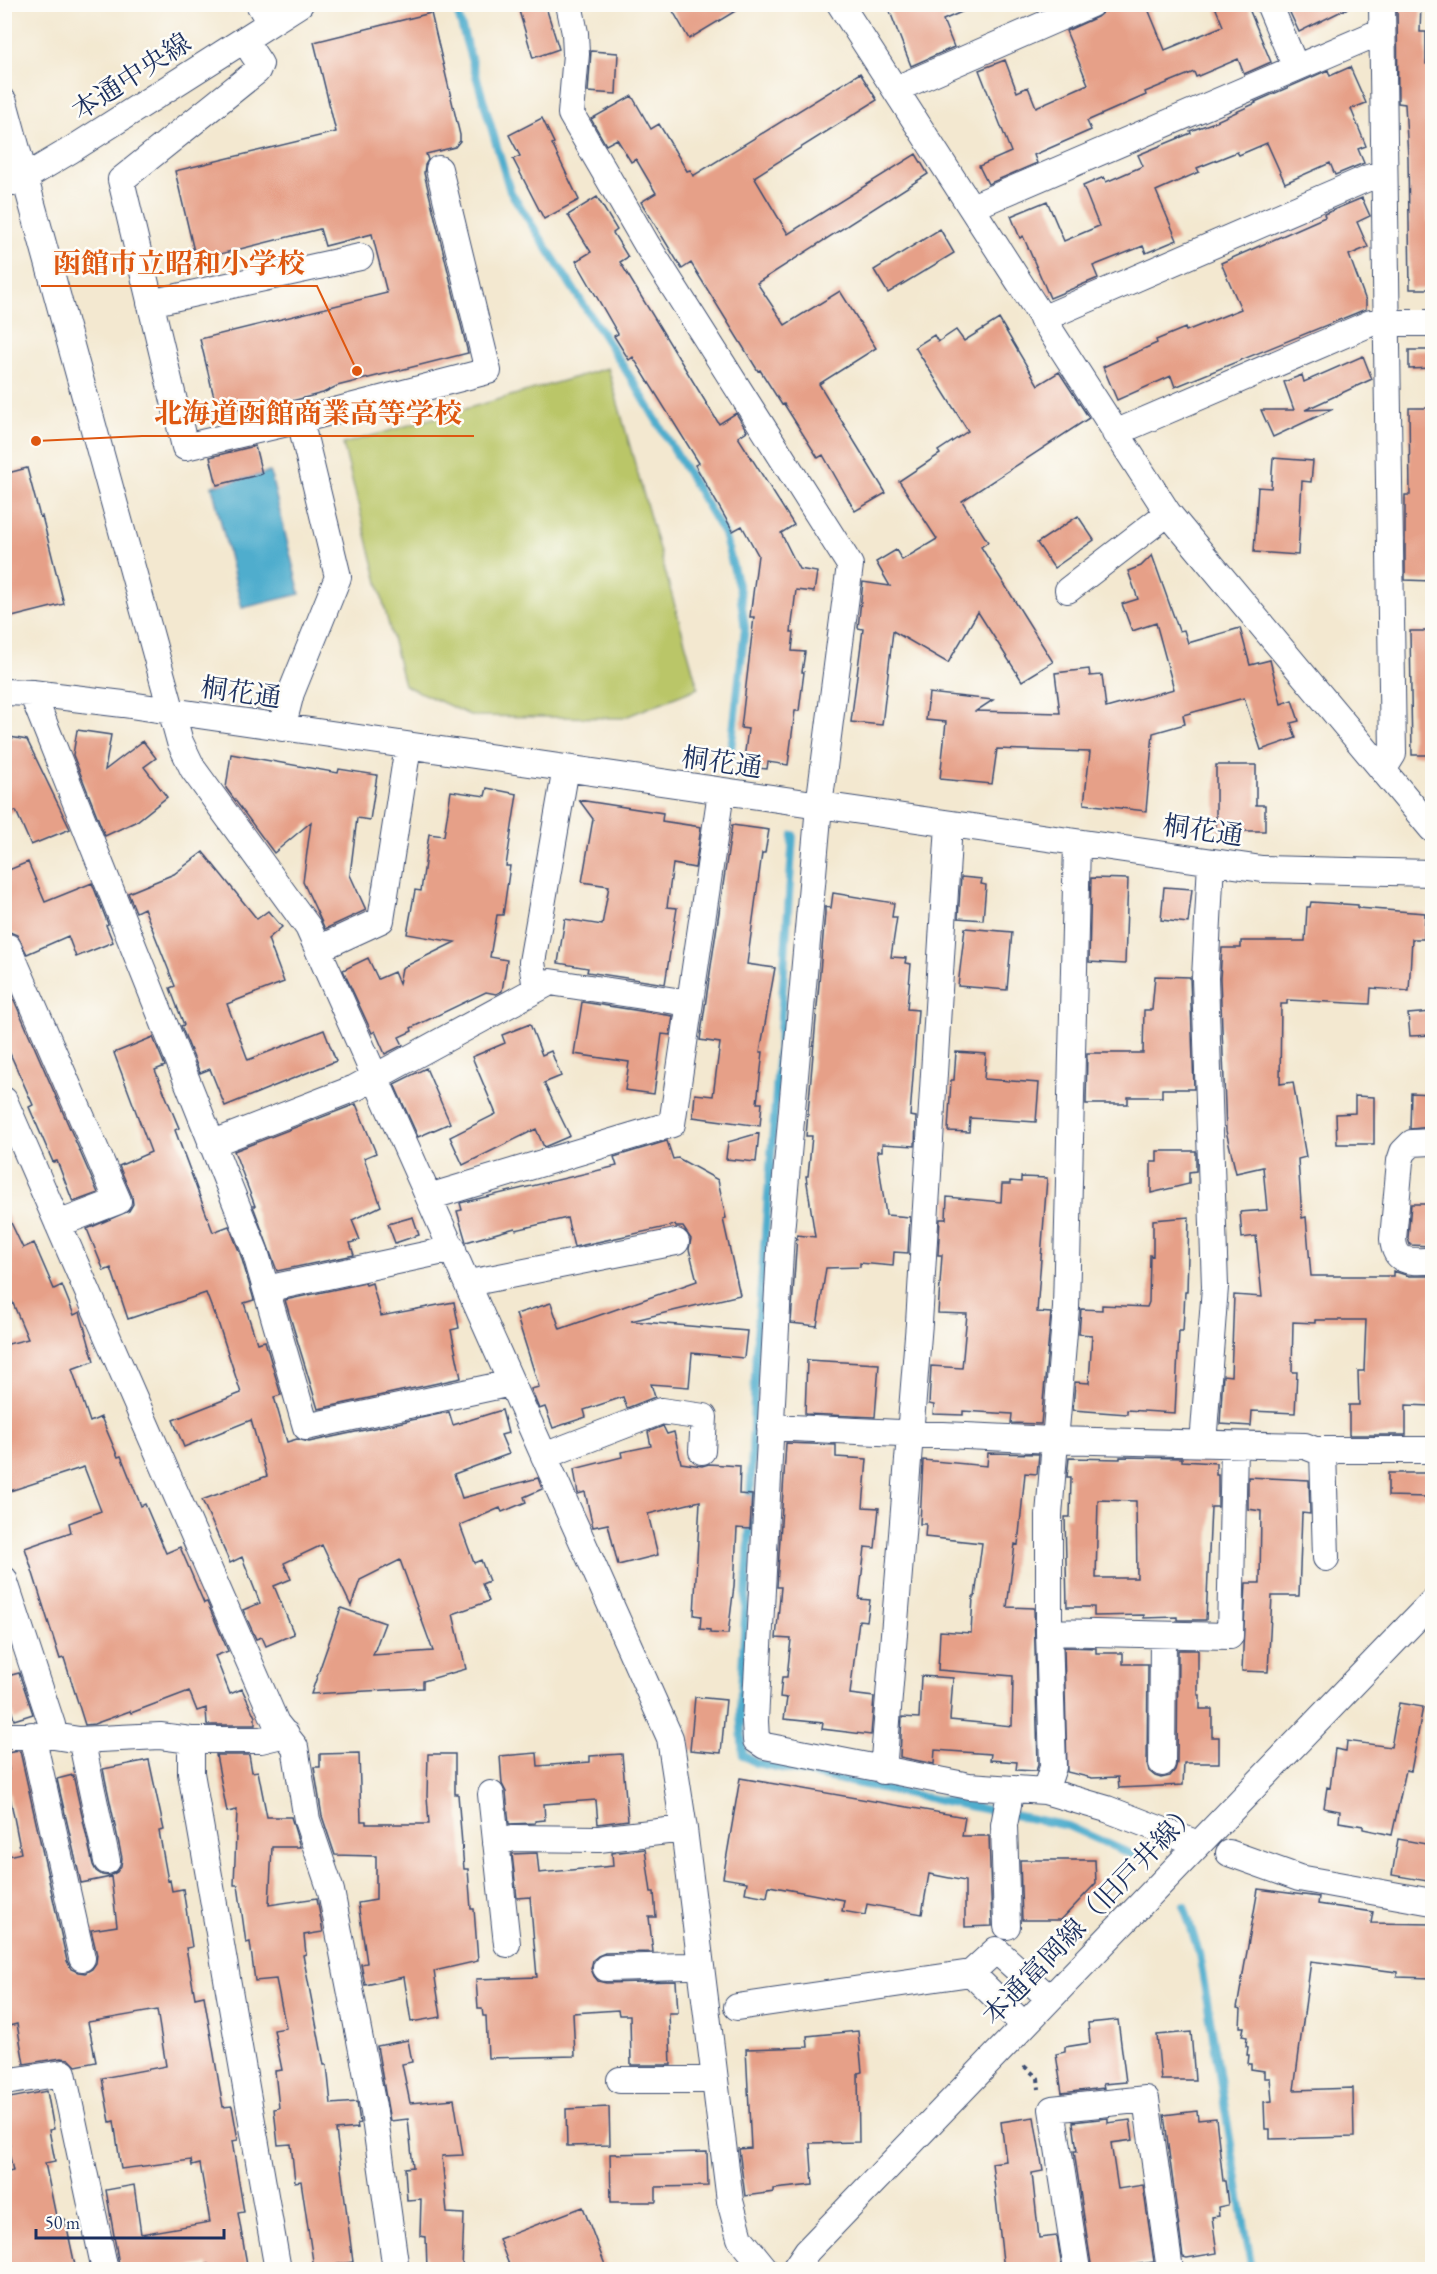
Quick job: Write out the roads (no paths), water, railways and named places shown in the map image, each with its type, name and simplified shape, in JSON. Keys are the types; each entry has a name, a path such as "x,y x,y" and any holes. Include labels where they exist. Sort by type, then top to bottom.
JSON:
{"street":[{"name":"本通中央線","path":"14,181 264,14 300,4"},
{"path":"569,4 575,33 576,54 571,114 647,245 849,565 819,806 781,1233 755,1721 756,1740 765,1746 883,1771 1010,1793 1045,1791 1107,1809 1198,1844"},
{"path":"840,4 1168,513 1432,829"},
{"path":"896,89 1091,4"},
{"path":"1269,4 1296,68"},
{"path":"1382,4 1393,754 1383,770"},
{"path":"972,207 1382,31"},
{"path":"252,52 260,64 257,71 121,180 185,447 488,371 440,170"},
{"path":"4,102 14,181 180,742 194,769 308,927 469,1283 511,1383 670,1738 684,1829 730,2201 740,2238 766,2270"},
{"path":"1042,319 1384,173"},
{"path":"150,303 360,257"},
{"path":"1115,433 1371,323 1432,323"},
{"path":"282,728 291,693 338,577 300,420"},
{"path":"1068,590 1168,513"},
{"name":"桐花通","path":"4,692 32,693 171,712 1262,869 1432,873"},
{"path":"32,693 255,1251 306,1427 511,1383"},
{"path":"318,949 381,920 408,746"},
{"path":"536,989 532,962 566,768"},
{"path":"429,1197 672,1124 688,1003 721,792"},
{"path":"883,1771 919,1323 949,824"},
{"path":"1045,1791 1053,1767 1049,1632 1049,1515 1066,1308 1077,843"},
{"path":"1203,1444 1215,1287 1205,978 1211,862"},
{"path":"4,949 8,947 118,1201 58,1224"},
{"path":"211,1144 355,1088 550,982 688,1003"},
{"path":"4,1100 276,1723 295,1747 307,1820 331,1890 374,2112 396,2270"},
{"path":"1432,1143 1412,1143 1403,1152 1400,1161 1393,1239 1394,1249 1398,1256 1405,1260 1432,1261"},
{"path":"469,1283 676,1242"},
{"path":"266,1289 453,1249"},
{"path":"544,1456 661,1411 704,1417 702,1451"},
{"path":"770,1427 1054,1440 1305,1446 1323,1450 1432,1450"},
{"path":"1049,1632 1230,1636 1234,1445"},
{"path":"1323,1450 1326,1558"},
{"path":"4,1579 52,1725 43,1736 82,1958"},
{"name":"本通富岡線（旧戸井線）","path":"794,2270 807,2251 1432,1602"},
{"path":"1162,1763 1163,1635"},
{"path":"4,1736 43,1736 79,1740 160,1736 191,1740 261,1740 286,1734"},
{"path":"79,1740 83,1748 107,1861"},
{"path":"191,1740 191,1773 278,2270"},
{"path":"1007,1926 1004,1825 1010,1793"},
{"path":"491,1794 507,1944"},
{"path":"496,1843 513,1838 599,1839 684,1829"},
{"path":"1229,1853 1299,1878 1432,1902"},
{"path":"737,2007 971,1973 996,1950 1049,1998"},
{"path":"606,1968 688,1966"},
{"path":"971,1973 1024,2025"},
{"path":"4,2079 5,2082 63,2073 105,2270"},
{"path":"620,2080 701,2080"},
{"path":"1077,2270 1052,2109 1146,2099 1170,2270"}],"water":[{"path":"270,472 300,594 242,608 212,486"}],"waterway":[{"path":"455,4 510,191 636,386 724,534 740,592 745,628 730,758"},
{"path":"750,1504 756,1351 793,835"},
{"path":"750,1519 740,1712 743,1755 756,1763 1068,1826 1135,1856"},
{"path":"1184,1906 1199,1953 1252,2270"}],"place":[{"name":"函館市立昭和小学校","path":"357,371"},
{"name":"北海道函館商業高等学校","path":"36,441"}]}
